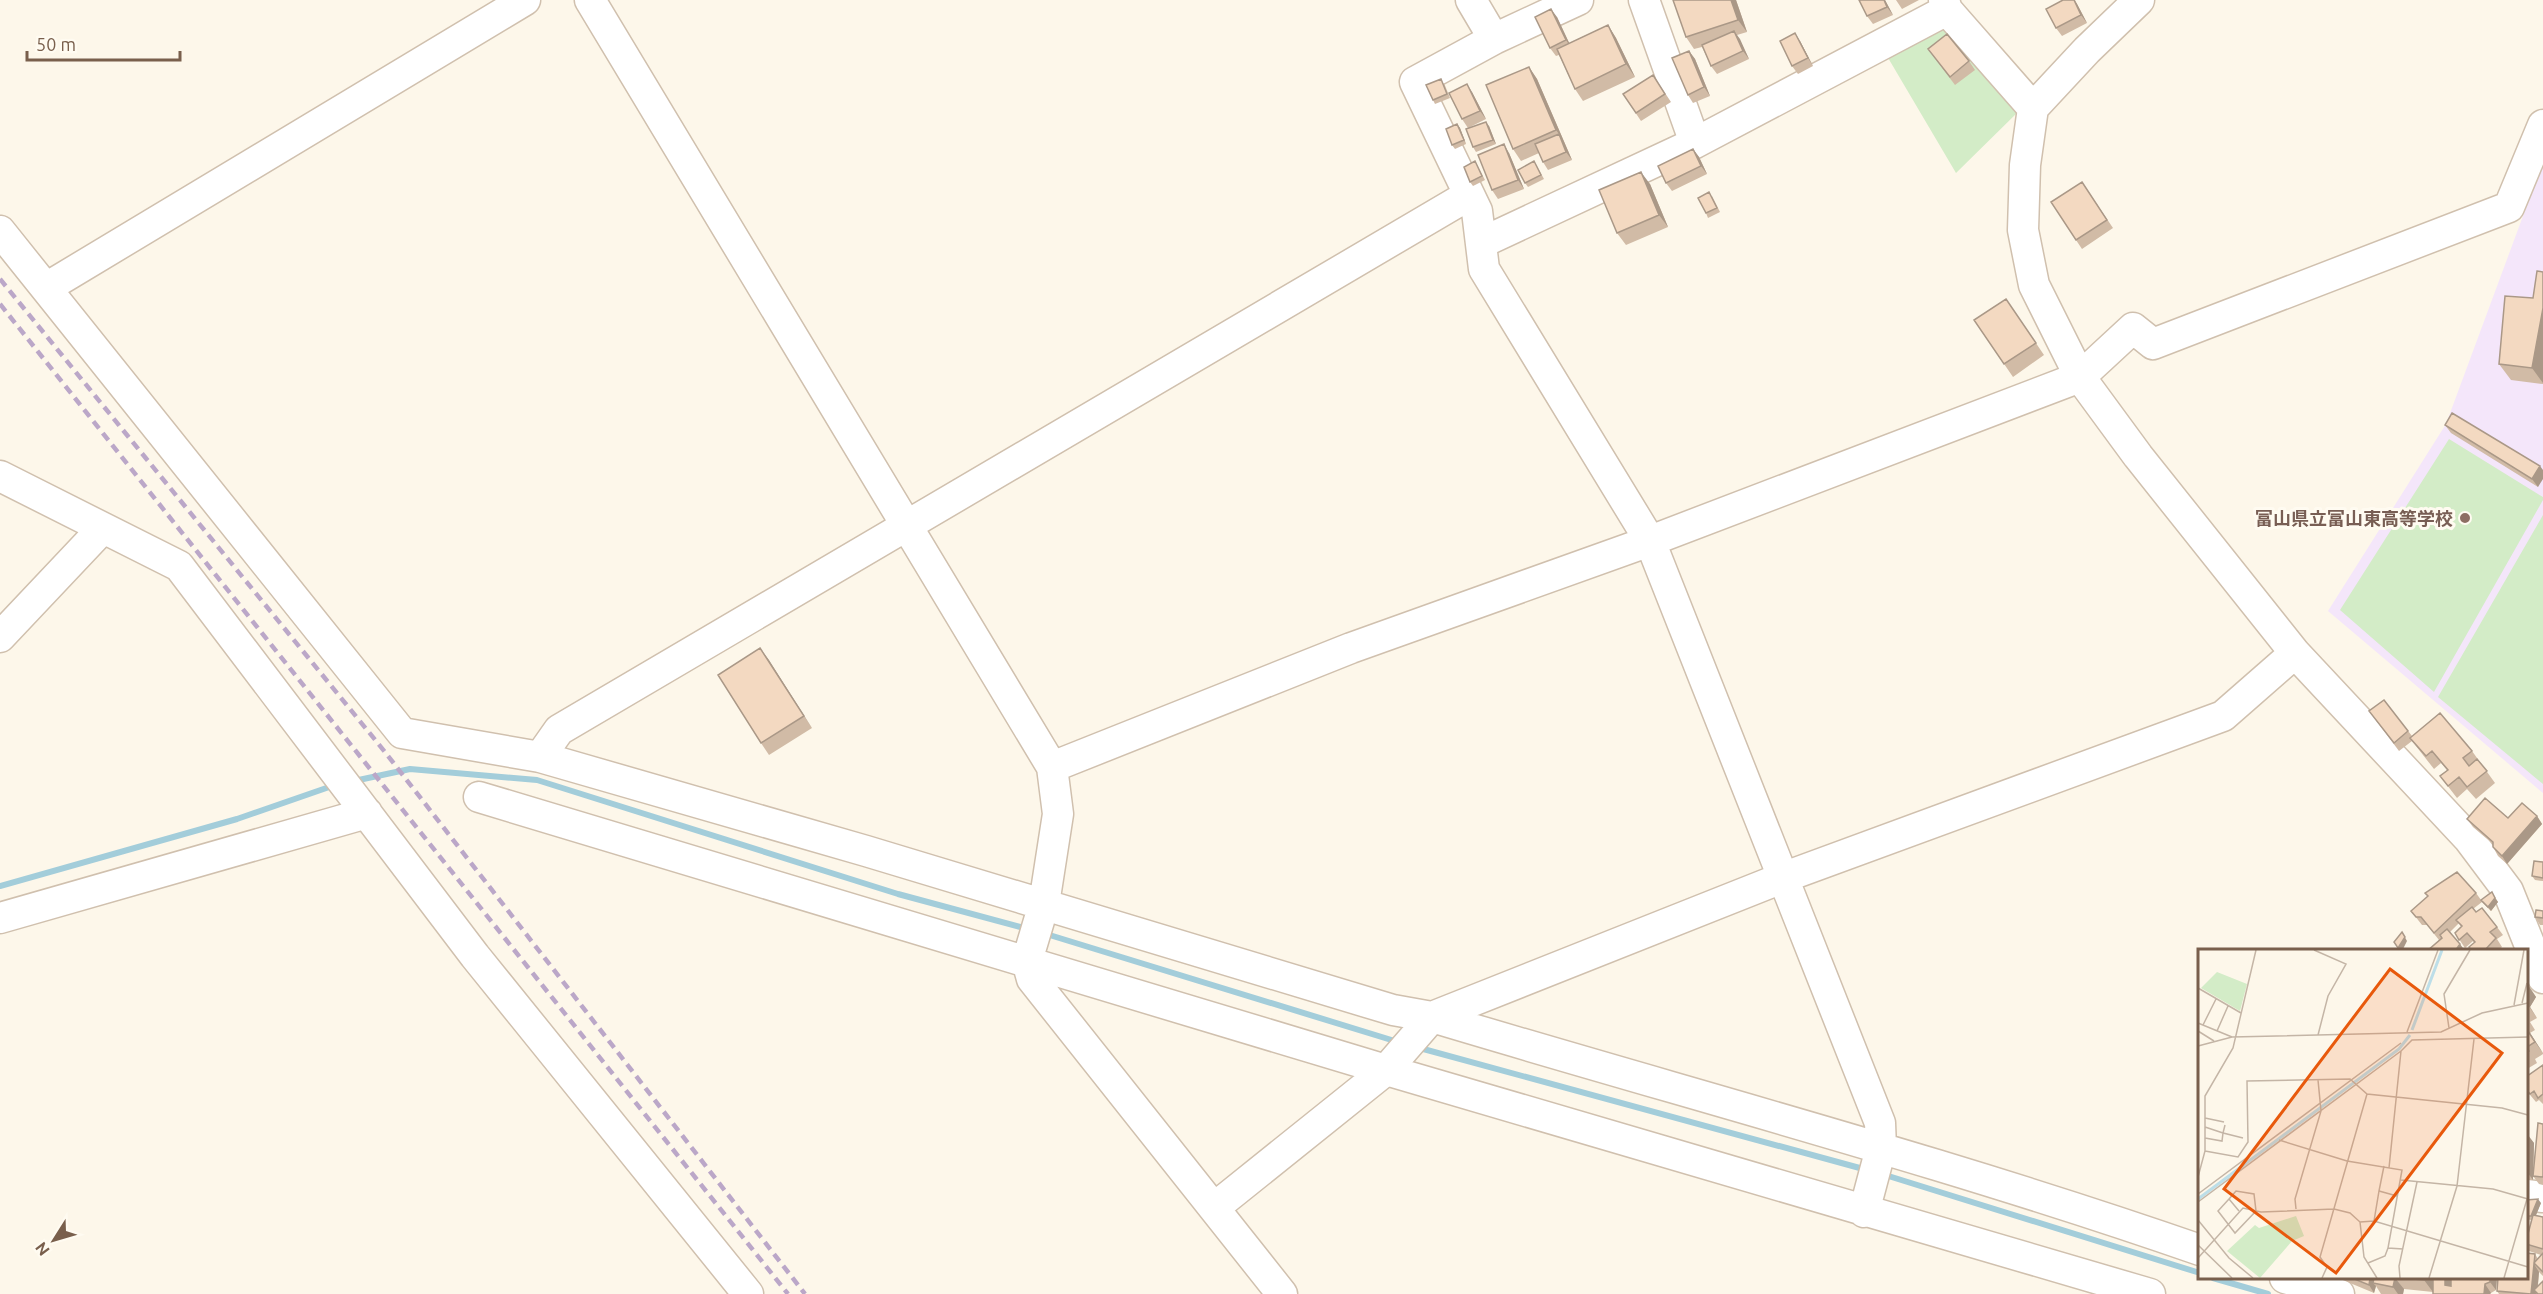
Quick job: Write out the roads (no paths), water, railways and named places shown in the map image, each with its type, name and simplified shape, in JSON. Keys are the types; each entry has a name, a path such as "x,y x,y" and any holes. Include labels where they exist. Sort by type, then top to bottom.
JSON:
{"street":[{"path":"46,288 525,0"},
{"path":"590,0 1052,767 1058,814 1044,904 1028,961 1032,979 1282,1294"},
{"path":"1471,0 1494,39"},
{"path":"1578,0 1494,39 1415,82 1477,211 1484,269 1650,541 1880,1123 1881,1148 1864,1212"},
{"path":"1644,0 1695,143"},
{"path":"2139,0 2078,58 2033,108 2025,165 2023,230 2034,285 2080,377 2138,456 2295,653 2469,839 2508,891 2543,978"},
{"path":"1481,243 1695,143 1946,5 2033,108"},
{"path":"1052,767 1351,648 1650,541 2080,377 2133,328 2153,344 2509,207 2543,125"},
{"path":"540,757 559,730 1469,195"},
{"path":"0,231 402,734 540,757 1044,904 1393,1010 1432,1017 1881,1148 2084,1210 2198,1250"},
{"path":"0,476 179,566 475,956 748,1294"},
{"path":"0,637 102,529"},
{"path":"1214,1209 1386,1070 1432,1017 1782,878 2223,716 2295,653"},
{"path":"479,797 1386,1070 2150,1294"},
{"path":"0,918 366,813"},
{"path":"2528,1195 2543,1197"},
{"path":"2287,1279 2339,1294"}],"waterway":[{"path":"354,781 410,769 537,780 898,894 1028,929"},
{"path":"0,886 237,819 335,785"},
{"path":"1043,933 1398,1042"},
{"path":"1416,1047 1867,1170"},
{"path":"1882,1174 2198,1272"},
{"path":"2216,1279 2268,1294"}],"railway":[{"path":"0,279 385,752 805,1294"},
{"path":"0,304 788,1294"}],"place":[{"name":"富山県立富山東高等学校","path":"2465,518"}]}
